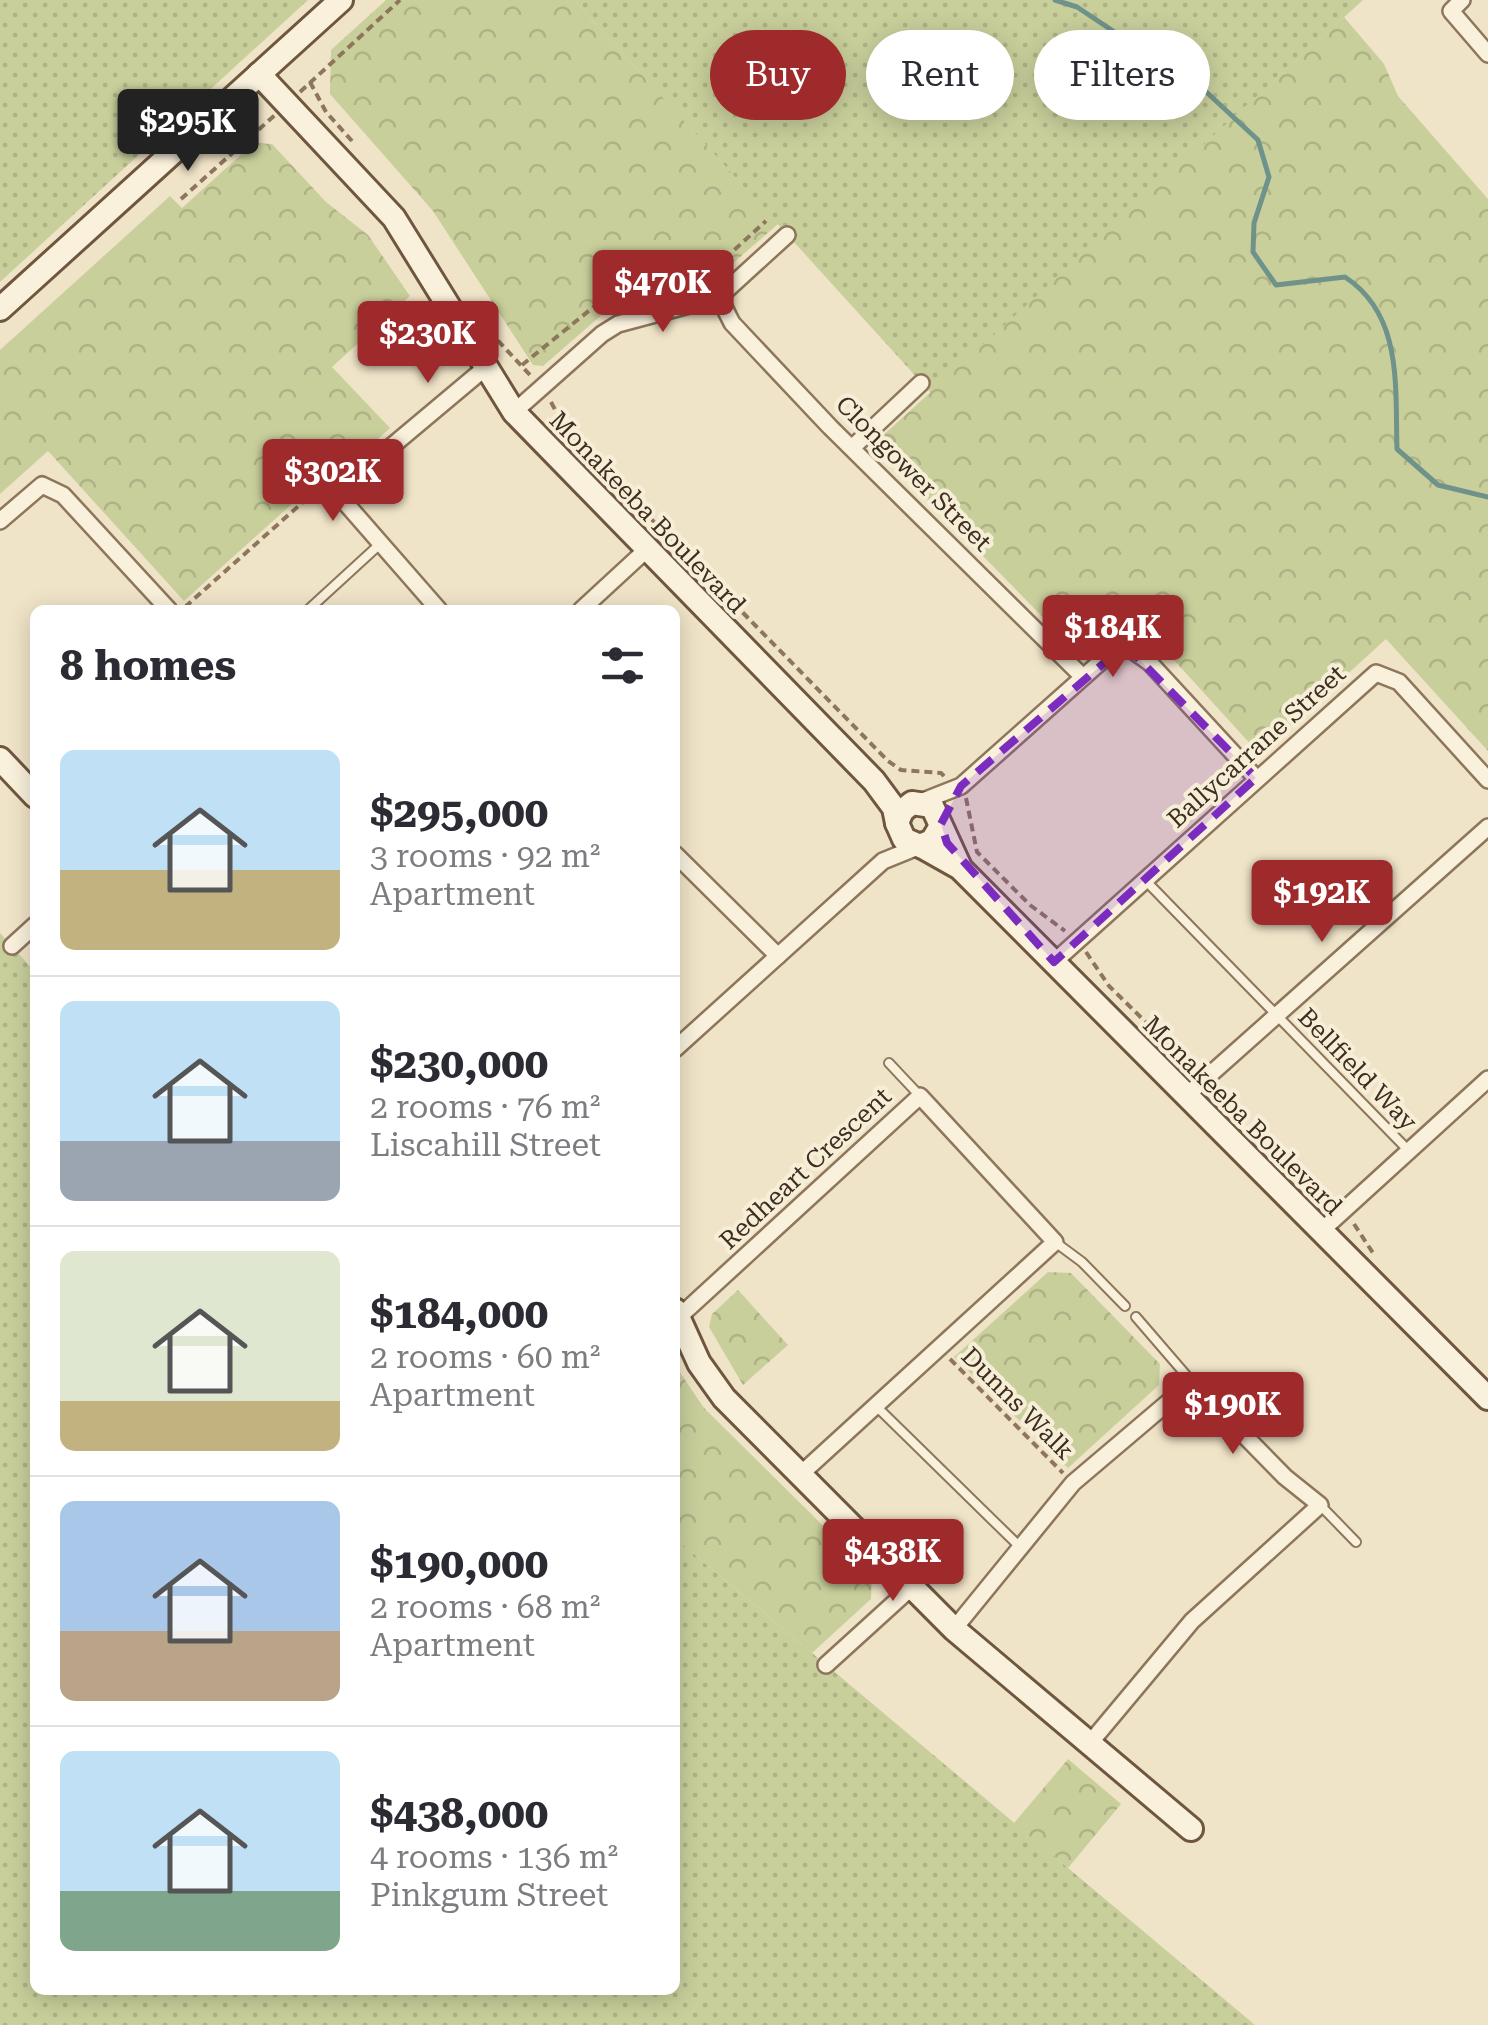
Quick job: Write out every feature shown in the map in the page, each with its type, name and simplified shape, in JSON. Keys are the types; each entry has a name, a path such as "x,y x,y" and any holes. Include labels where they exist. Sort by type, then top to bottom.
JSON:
{"street":[{"path":"0,309 341,0"},
{"path":"1452,4 1488,54"},
{"name":"Monakeeba Boulevard","path":"259,74 394,218 514,412 644,551 874,782 894,808 898,823"},
{"path":"514,412 618,324 719,297 788,235"},
{"name":"Clongower Street","path":"719,297 732,323 1083,677"},
{"path":"435,605 342,499 355,478 485,368"},
{"path":"854,446 922,382"},
{"path":"0,522 42,485 64,496 165,605"},
{"path":"585,605 644,551"},
{"path":"680,1045 883,862 932,841 959,789 1115,649 1133,648 1256,778"},
{"name":"Ballycarrane Street","path":"1054,962 1376,673 1400,682 1488,780"},
{"path":"0,758 30,791"},
{"name":"Monakeeba Boulevard","path":"874,782 918,802"},
{"path":"883,862 902,811 959,789"},
{"path":"918,802 937,811 941,825"},
{"path":"898,823 904,840 920,846"},
{"name":"Monakeeba Boulevard","path":"941,825 960,868"},
{"path":"1186,1096 1488,827"},
{"name":"Monakeeba Boulevard","path":"920,846 960,868 1488,1398"},
{"path":"680,859 778,956"},
{"path":"12,946 30,930"},
{"path":"1320,1232 1487,1082"},
{"name":"Redheart Crescent","path":"680,1311 920,1096 1054,1242"},
{"path":"802,1473 1054,1242"},
{"path":"680,1320 700,1363 724,1398 954,1628 1191,1829"},
{"path":"954,1628 1073,1484 1192,1382 1285,1477 1320,1505 1192,1621 1090,1744"},
{"path":"826,1665 913,1586"}],"lane":[{"path":"313,605 380,544"},
{"name":"Bellfield Way","path":"1145,880 1408,1151"},
{"path":"889,1063 920,1096"},
{"path":"1054,1242 1082,1262 1125,1306"},
{"path":"1136,1317 1192,1382"},
{"path":"876,1406 1019,1546"},
{"path":"1320,1505 1356,1542"}],"path":[{"path":"359,149 326,112 310,82 400,0"},
{"path":"181,199 263,126"},
{"path":"522,365 596,305 710,272 766,221"},
{"path":"482,320 540,388 568,434 888,761 901,770 941,773 959,789 970,802 972,839 977,852 1030,905 1052,917 1109,986 1164,1041 1209,1076 1248,1126"},
{"path":"188,605 312,494 342,499"},
{"path":"1283,1162 1360,1230 1376,1258"},
{"name":"Dunns Walk","path":"939,1348 1073,1484"}],"highlighted area":[{"path":"1125,645 1256,778 1054,962 947,843 941,824 961,786"}],"green space":[{"path":"0,0 308,0 0,282"},
{"path":"386,0 574,0 778,224 716,278 604,313 543,366 533,365 433,211 330,94 331,50"},
{"path":"574,0 1363,0 931,393"},
{"path":"1344,17 1384,64 1398,96 1488,199 1488,751 1386,639 1265,749 1254,748 1132,614 1089,653 1078,653 879,450 879,439"},
{"path":"254,143 272,144 326,202 368,235 410,296 332,367 390,428 319,492 312,486 184,601 48,451 0,494 0,350 170,196 182,208"},
{"path":"0,933 30,966 30,1995 680,1995 680,1542 1255,2025 0,2025"},
{"path":"1048,1272 1071,1273 1160,1364 1159,1385 1068,1468 954,1357"},
{"path":"738,1290 788,1345 743,1385 709,1327 712,1314"},
{"path":"680,1372 704,1408 872,1574 871,1599 812,1653 680,1542"},
{"path":"1068,1759 1121,1804 1068,1868 1014,1823"}],"waterway":[{"path":"1055,0 1077,7 1143,51 1173,61 1258,140 1269,177 1254,223 1253,252 1276,285 1345,277 1364,293 1377,311 1392,354 1397,449 1438,485 1488,497"}]}
